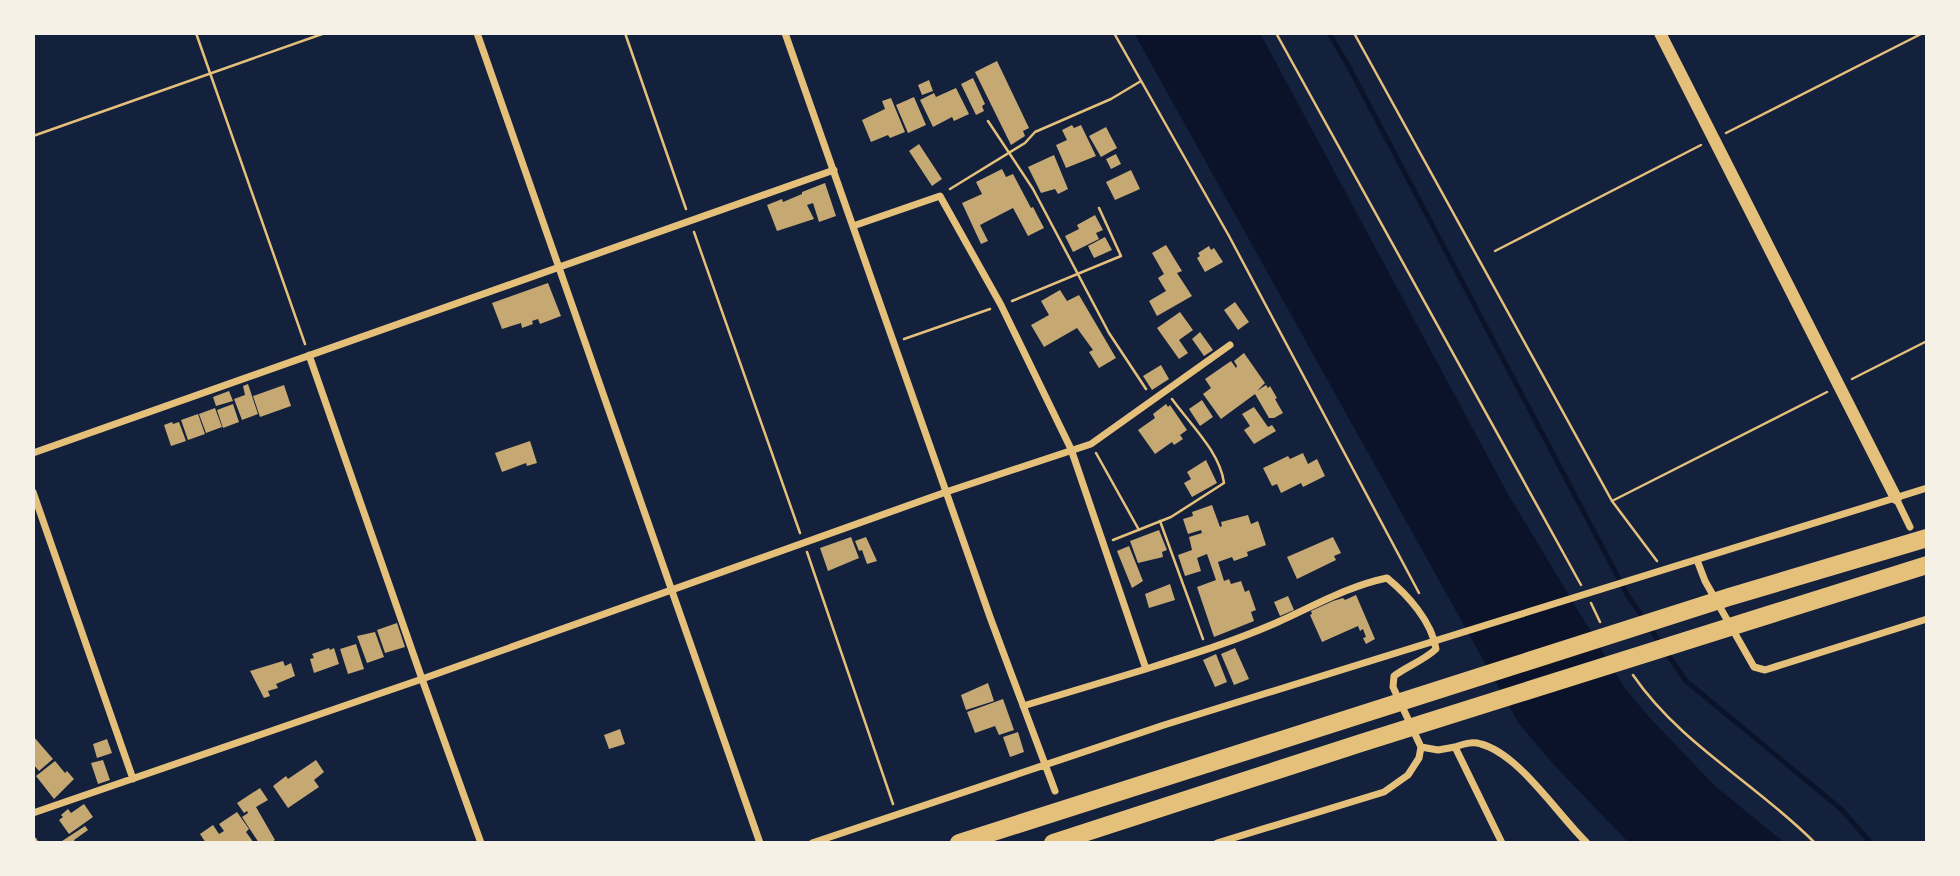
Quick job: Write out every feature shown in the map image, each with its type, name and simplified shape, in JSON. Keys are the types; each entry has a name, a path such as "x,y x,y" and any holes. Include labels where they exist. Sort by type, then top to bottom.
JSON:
{"highway":[{"path":"959,843 1729,597 1927,538"},
{"path":"1052,843 1927,565"}],"street":[{"path":"477,33 760,843"},
{"path":"785,33 946,492 1055,791"},
{"path":"1660,33 1910,527"},
{"path":"33,453 834,170"},
{"path":"853,226 940,196 1001,305 1071,449 1146,669"},
{"path":"33,814 946,492 1091,444 1230,345"},
{"path":"309,355 481,843"},
{"path":"812,843 1044,764 1927,488"},
{"path":"33,492 133,779"},
{"path":"1697,560 1705,581 1754,667 1765,670 1927,619"},
{"path":"1023,706 1207,649 1277,623 1329,597 1387,578 1402,590 1430,630 1435,642 1436,649 1426,658 1408,665 1394,676 1393,687 1421,747 1419,758 1408,775 1384,792 1231,841 1217,843"},
{"path":"1421,747 1438,750 1465,743 1479,743 1499,751 1531,780 1587,843"},
{"path":"1455,747 1502,843"}],"path":[{"path":"196,33 309,355"},
{"path":"33,136 325,33"},
{"path":"625,33 897,814"},
{"path":"1114,33 1242,260 1420,594"},
{"path":"1276,33 1605,631"},
{"path":"1353,33 1612,501 1664,569"},
{"path":"940,196 1026,143 1035,132 1111,99 1141,81"},
{"path":"988,121 1038,197 1109,333 1153,400"},
{"path":"894,341 1001,305 1121,256 1100,208"},
{"path":"1612,501 1927,341"},
{"path":"1103,544 1171,517 1224,483 1222,470 1211,451 1166,391"},
{"path":"1091,444 1139,530"},
{"path":"1160,521 1207,649"},
{"path":"1629,670 1663,712 1717,762 1790,817 1815,843"}],"water":[{"path":"1134,33 1260,33 1508,494 1624,687 1715,786 1785,843 1629,843 1554,765 1519,724"}],"building":[{"path":"997,61 1029,128 1023,131 1025,136 1011,145 975,72"},
{"path":"973,78 985,104 982,106 984,111 976,115 961,84"},
{"path":"929,80 933,91 922,95 918,85"},
{"path":"956,88 969,114 954,121 952,117 933,127 920,100 934,93 936,97"},
{"path":"914,97 926,125 908,133 896,105"},
{"path":"891,98 905,132 871,142 862,120 885,109 882,101"},
{"path":"1072,125 1074,128 1081,125 1096,156 1066,168 1056,145 1067,140 1062,130"},
{"path":"1106,127 1117,148 1101,157 1089,136"},
{"path":"919,144 942,179 932,186 909,151"},
{"path":"1116,154 1121,164 1111,169 1106,159"},
{"path":"1054,155 1068,189 1058,194 1055,189 1041,193 1028,167"},
{"path":"1002,169 1006,177 1013,174 1044,228 1028,236 1013,208 980,225 988,241 981,244 962,203 982,194 976,182"},
{"path":"1131,170 1140,189 1115,200 1106,182"},
{"path":"825,183 836,216 819,222 813,203 807,205 814,219 777,231 767,205 782,199 783,202"},
{"path":"1095,215 1103,230 1096,233 1099,239 1073,252 1065,236 1079,229 1077,225"},
{"path":"1105,237 1112,250 1094,258 1088,246"},
{"path":"1166,245 1182,271 1177,273 1192,296 1157,316 1149,301 1166,291 1158,278 1164,274 1152,253"},
{"path":"1209,246 1211,250 1214,248 1223,262 1205,272 1197,258 1200,256 1198,253"},
{"path":"548,283 561,316 540,324 538,319 522,328 521,323 502,329 492,303"},
{"path":"1060,290 1067,301 1079,295 1116,358 1099,368 1089,352 1093,350 1077,328 1044,347 1031,325 1049,315 1041,301"},
{"path":"1235,302 1249,322 1238,330 1224,310"},
{"path":"1180,312 1193,330 1179,340 1188,353 1179,359 1157,328"},
{"path":"1200,332 1213,350 1204,356 1192,339"},
{"path":"1244,353 1265,383 1257,391 1266,385 1268,388 1270,386 1277,398 1275,399 1283,413 1274,418 1269,418 1255,394 1221,419 1203,394 1211,388 1205,379 1231,361 1236,368 1234,361"},
{"path":"1161,365 1169,379 1152,390 1143,376"},
{"path":"248,384 258,414 242,420 234,399 245,395 243,386"},
{"path":"284,385 291,406 260,417 253,396"},
{"path":"229,391 233,401 216,406 213,397"},
{"path":"1202,400 1213,417 1200,426 1189,409"},
{"path":"233,404 239,422 223,428 217,410"},
{"path":"1166,404 1168,407 1170,405 1187,430 1180,435 1183,439 1174,445 1172,442 1155,454 1138,430 1155,418 1153,414"},
{"path":"1254,407 1268,427 1272,425 1276,431 1254,444 1244,430 1250,426 1242,414"},
{"path":"215,408 222,427 206,433 199,414"},
{"path":"198,414 205,434 188,440 181,420"},
{"path":"179,422 186,441 171,446 164,425"},
{"path":"530,441 537,463 527,466 526,463 502,472 495,453"},
{"path":"1303,453 1308,464 1317,459 1325,476 1303,487 1301,483 1281,493 1277,484 1272,486 1263,468 1288,456 1290,459"},
{"path":"1206,460 1217,483 1192,497 1184,483 1191,479 1187,472"},
{"path":"1212,505 1220,527 1221,522 1248,515 1251,524 1258,521 1266,545 1247,552 1248,556 1234,561 1232,557 1218,562 1224,581 1229,579 1231,584 1241,581 1245,592 1249,590 1256,610 1251,612 1254,621 1214,637 1197,587 1216,580 1207,554 1197,558 1201,571 1185,576 1178,555 1192,550 1189,537 1202,533 1201,530 1188,534 1183,519 1193,516 1192,512"},
{"path":"1159,530 1167,550 1162,552 1163,557 1138,563 1130,541"},
{"path":"851,537 859,558 828,571 820,548"},
{"path":"866,537 877,561 867,564 855,541"},
{"path":"1333,537 1341,553 1334,556 1336,560 1297,579 1287,557"},
{"path":"1129,546 1143,581 1132,588 1117,551"},
{"path":"1170,584 1175,600 1149,608 1145,594"},
{"path":"1356,595 1375,639 1366,644 1363,629 1360,631 1358,626 1322,642 1310,615 1311,611"},
{"path":"1288,596 1294,610 1280,616 1274,602"},
{"path":"397,623 405,647 385,653 377,630"},
{"path":"375,632 384,657 367,663 357,636"},
{"path":"356,644 364,669 348,674 340,649"},
{"path":"334,648 339,664 314,673 310,659 314,658 312,654"},
{"path":"1235,648 1249,679 1234,685 1221,654"},
{"path":"1216,654 1227,682 1215,687 1203,660"},
{"path":"283,661 285,666 291,663 295,676 276,684 278,688 268,691 270,696 264,698 250,671"},
{"path":"988,683 994,701 966,710 961,695"},
{"path":"1003,699 1014,730 999,735 995,726 975,733 967,712"},
{"path":"620,729 625,744 609,749 604,735"},
{"path":"1018,732 1024,752 1010,757 1003,737"},
{"path":"33,736 53,759 39,771 33,764"},
{"path":"107,739 112,753 97,758 93,744"},
{"path":"103,760 110,780 98,784 91,763"},
{"path":"316,760 324,772 314,780 319,787 288,808 273,786"},
{"path":"55,761 74,779 54,799 36,776"},
{"path":"260,788 268,800 256,807 275,840 270,843 259,843 242,817 247,811 244,813 237,803"},
{"path":"84,804 93,817 69,834 59,820 63,817 61,815 68,809 71,813"},
{"path":"237,812 249,829 246,832 254,843 206,843 200,834 213,825 219,834 224,831 219,824"},
{"path":"85,826 88,830 74,840 76,843 59,843"}],"waterway":[{"path":"1329,33 1628,596 1644,619"},
{"path":"1649,627 1686,681 1841,809 1871,843"}]}
